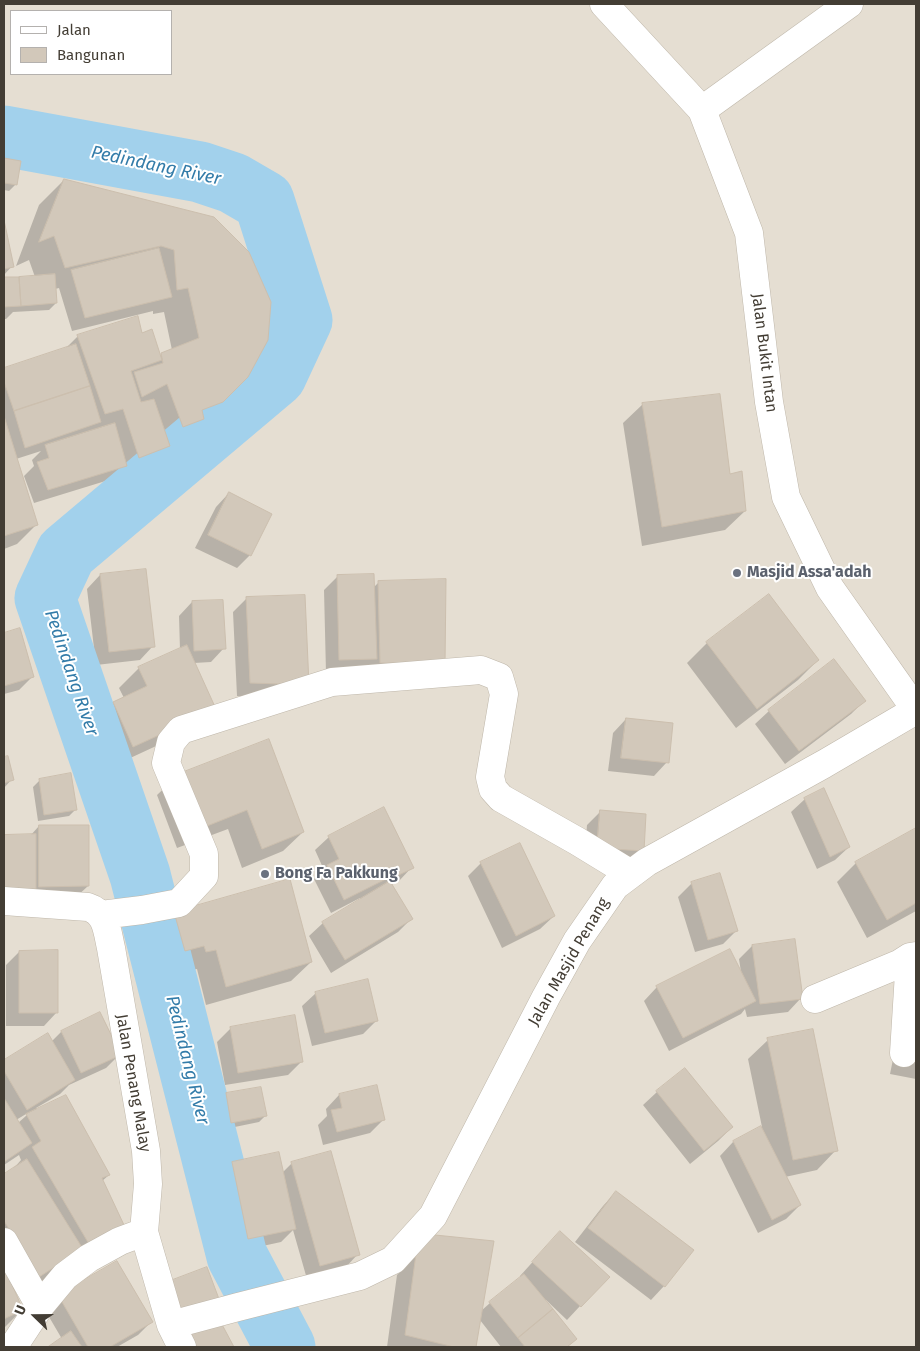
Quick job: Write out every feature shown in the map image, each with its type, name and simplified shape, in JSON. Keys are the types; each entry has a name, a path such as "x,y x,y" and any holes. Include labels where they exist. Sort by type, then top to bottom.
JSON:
{"street":[{"name":"Jalan Bukit Intan","path":"604,4 702,110 749,233 769,402 786,497 830,588 916,710"},
{"path":"702,110 849,4"},
{"path":"4,901 88,907 101,914 142,910 179,903 204,876 204,854 166,763 171,742 180,730 332,682 481,670 499,677 504,694 490,777 493,790 501,798 577,841 630,874"},
{"name":"Jalan Masjid Penang","path":"176,1336 238,1307 360,1276 393,1260 433,1216 546,997 577,941 614,886 647,862 824,764 916,710"},
{"name":"Jalan Penang Malay","path":"101,914 106,925 111,948 146,1152 148,1184 144,1232 176,1336"},
{"path":"815,999 913,957"},
{"path":"904,1053 913,957"},
{"path":"13,1347 40,1306 65,1276 89,1258 120,1241 144,1232"},
{"path":"4,1242 40,1306"}],"shaded area":[{"path":"4,4 916,4 916,1347 4,1347"}],"building":[{"path":"4,158 21,161 17,185 4,183"},
{"path":"64,179 214,217 249,252 271,302 268,340 248,377 223,402 202,410 204,419 183,427 167,384 142,397 134,372 163,363 161,353 199,338 188,288 177,290 174,250 161,246 65,268 54,236 39,242"},
{"path":"4,220 14,267 4,269"},
{"path":"159,248 172,297 85,318 71,270"},
{"path":"55,274 57,303 21,306 19,277"},
{"path":"4,277 19,277 21,306 4,307"},
{"path":"138,316 142,333 152,329 162,360 131,371 141,402 154,399 170,446 139,458 123,409 105,414 77,335"},
{"path":"76,344 90,386 14,411 4,382 4,368"},
{"path":"90,386 101,422 25,448 14,411"},
{"path":"720,394 730,474 742,471 746,511 662,527 642,403"},
{"path":"4,416 38,525 4,536"},
{"path":"115,423 127,466 48,490 37,462 49,458 45,445"},
{"path":"229,492 272,514 251,556 208,535"},
{"path":"146,569 155,647 109,652 100,574"},
{"path":"374,574 377,659 339,660 337,575"},
{"path":"446,579 445,664 380,663 378,581"},
{"path":"769,594 819,660 757,709 706,642"},
{"path":"305,595 309,685 250,683 246,597"},
{"path":"223,600 226,649 194,651 192,601"},
{"path":"20,628 34,677 4,686 4,633"},
{"path":"187,645 216,709 133,747 113,702 147,686 138,667"},
{"path":"834,659 866,701 799,751 768,710"},
{"path":"626,718 673,723 669,763 621,758"},
{"path":"269,739 304,832 262,849 247,810 197,830 176,775"},
{"path":"8,756 14,780 4,783 4,757"},
{"path":"71,773 77,810 44,815 39,779"},
{"path":"824,788 850,847 830,857 804,798"},
{"path":"384,807 414,868 392,878 392,876 344,900 327,865 339,859 328,836"},
{"path":"600,810 646,814 644,851 597,848"},
{"path":"39,825 89,825 89,886 39,887"},
{"path":"916,828 916,903 887,920 855,862"},
{"path":"36,834 36,890 4,890 4,835"},
{"path":"520,843 555,916 516,936 480,862"},
{"path":"720,873 738,931 708,940 691,882"},
{"path":"290,879 312,962 226,987 216,950 206,952 204,946 185,951 174,912"},
{"path":"390,881 413,919 345,960 322,922"},
{"path":"795,939 803,999 760,1004 752,945"},
{"path":"730,949 756,1001 683,1038 656,986"},
{"path":"58,950 58,1013 19,1013 19,951"},
{"path":"368,979 378,1021 325,1033 315,992"},
{"path":"100,1012 121,1055 81,1073 61,1031"},
{"path":"295,1015 303,1062 238,1073 230,1027"},
{"path":"813,1029 838,1151 793,1160 767,1038"},
{"path":"48,1033 75,1080 27,1110 4,1071 4,1060"},
{"path":"685,1068 733,1127 704,1151 656,1091"},
{"path":"377,1085 385,1120 337,1132 331,1110 342,1108 339,1094"},
{"path":"261,1087 267,1116 231,1123 226,1093"},
{"path":"66,1095 110,1175 102,1178 124,1225 89,1244 32,1147 41,1141 26,1114"},
{"path":"4,1098 32,1143 4,1162"},
{"path":"761,1126 801,1205 772,1220 733,1141"},
{"path":"331,1151 360,1255 320,1266 291,1162"},
{"path":"279,1152 296,1229 248,1239 232,1162"},
{"path":"27,1159 83,1249 39,1277 4,1221 4,1174"},
{"path":"616,1191 694,1250 665,1287 588,1228"},
{"path":"560,1231 610,1277 581,1307 532,1262"},
{"path":"435,1235 494,1241 476,1347 454,1347 405,1335 416,1254"},
{"path":"117,1261 153,1322 110,1347 88,1347 58,1295"},
{"path":"4,1266 23,1310 4,1319"},
{"path":"207,1267 219,1299 182,1313 170,1281"},
{"path":"524,1274 553,1309 518,1338 489,1302"},
{"path":"553,1309 577,1339 567,1347 525,1347 518,1338"},
{"path":"218,1317 234,1347 195,1347 188,1333"},
{"path":"71,1331 82,1347 48,1347"}],"waterway":[{"name":"Pedindang River","path":"4,136 200,172 233,183 264,201 302,320 276,376 66,553 45,598 140,875 237,1256 285,1347"}],"place":[{"name":"Masjid Assa'adah","path":"737,573"},
{"name":"Bong Fa Pakkung","path":"265,874"}]}
